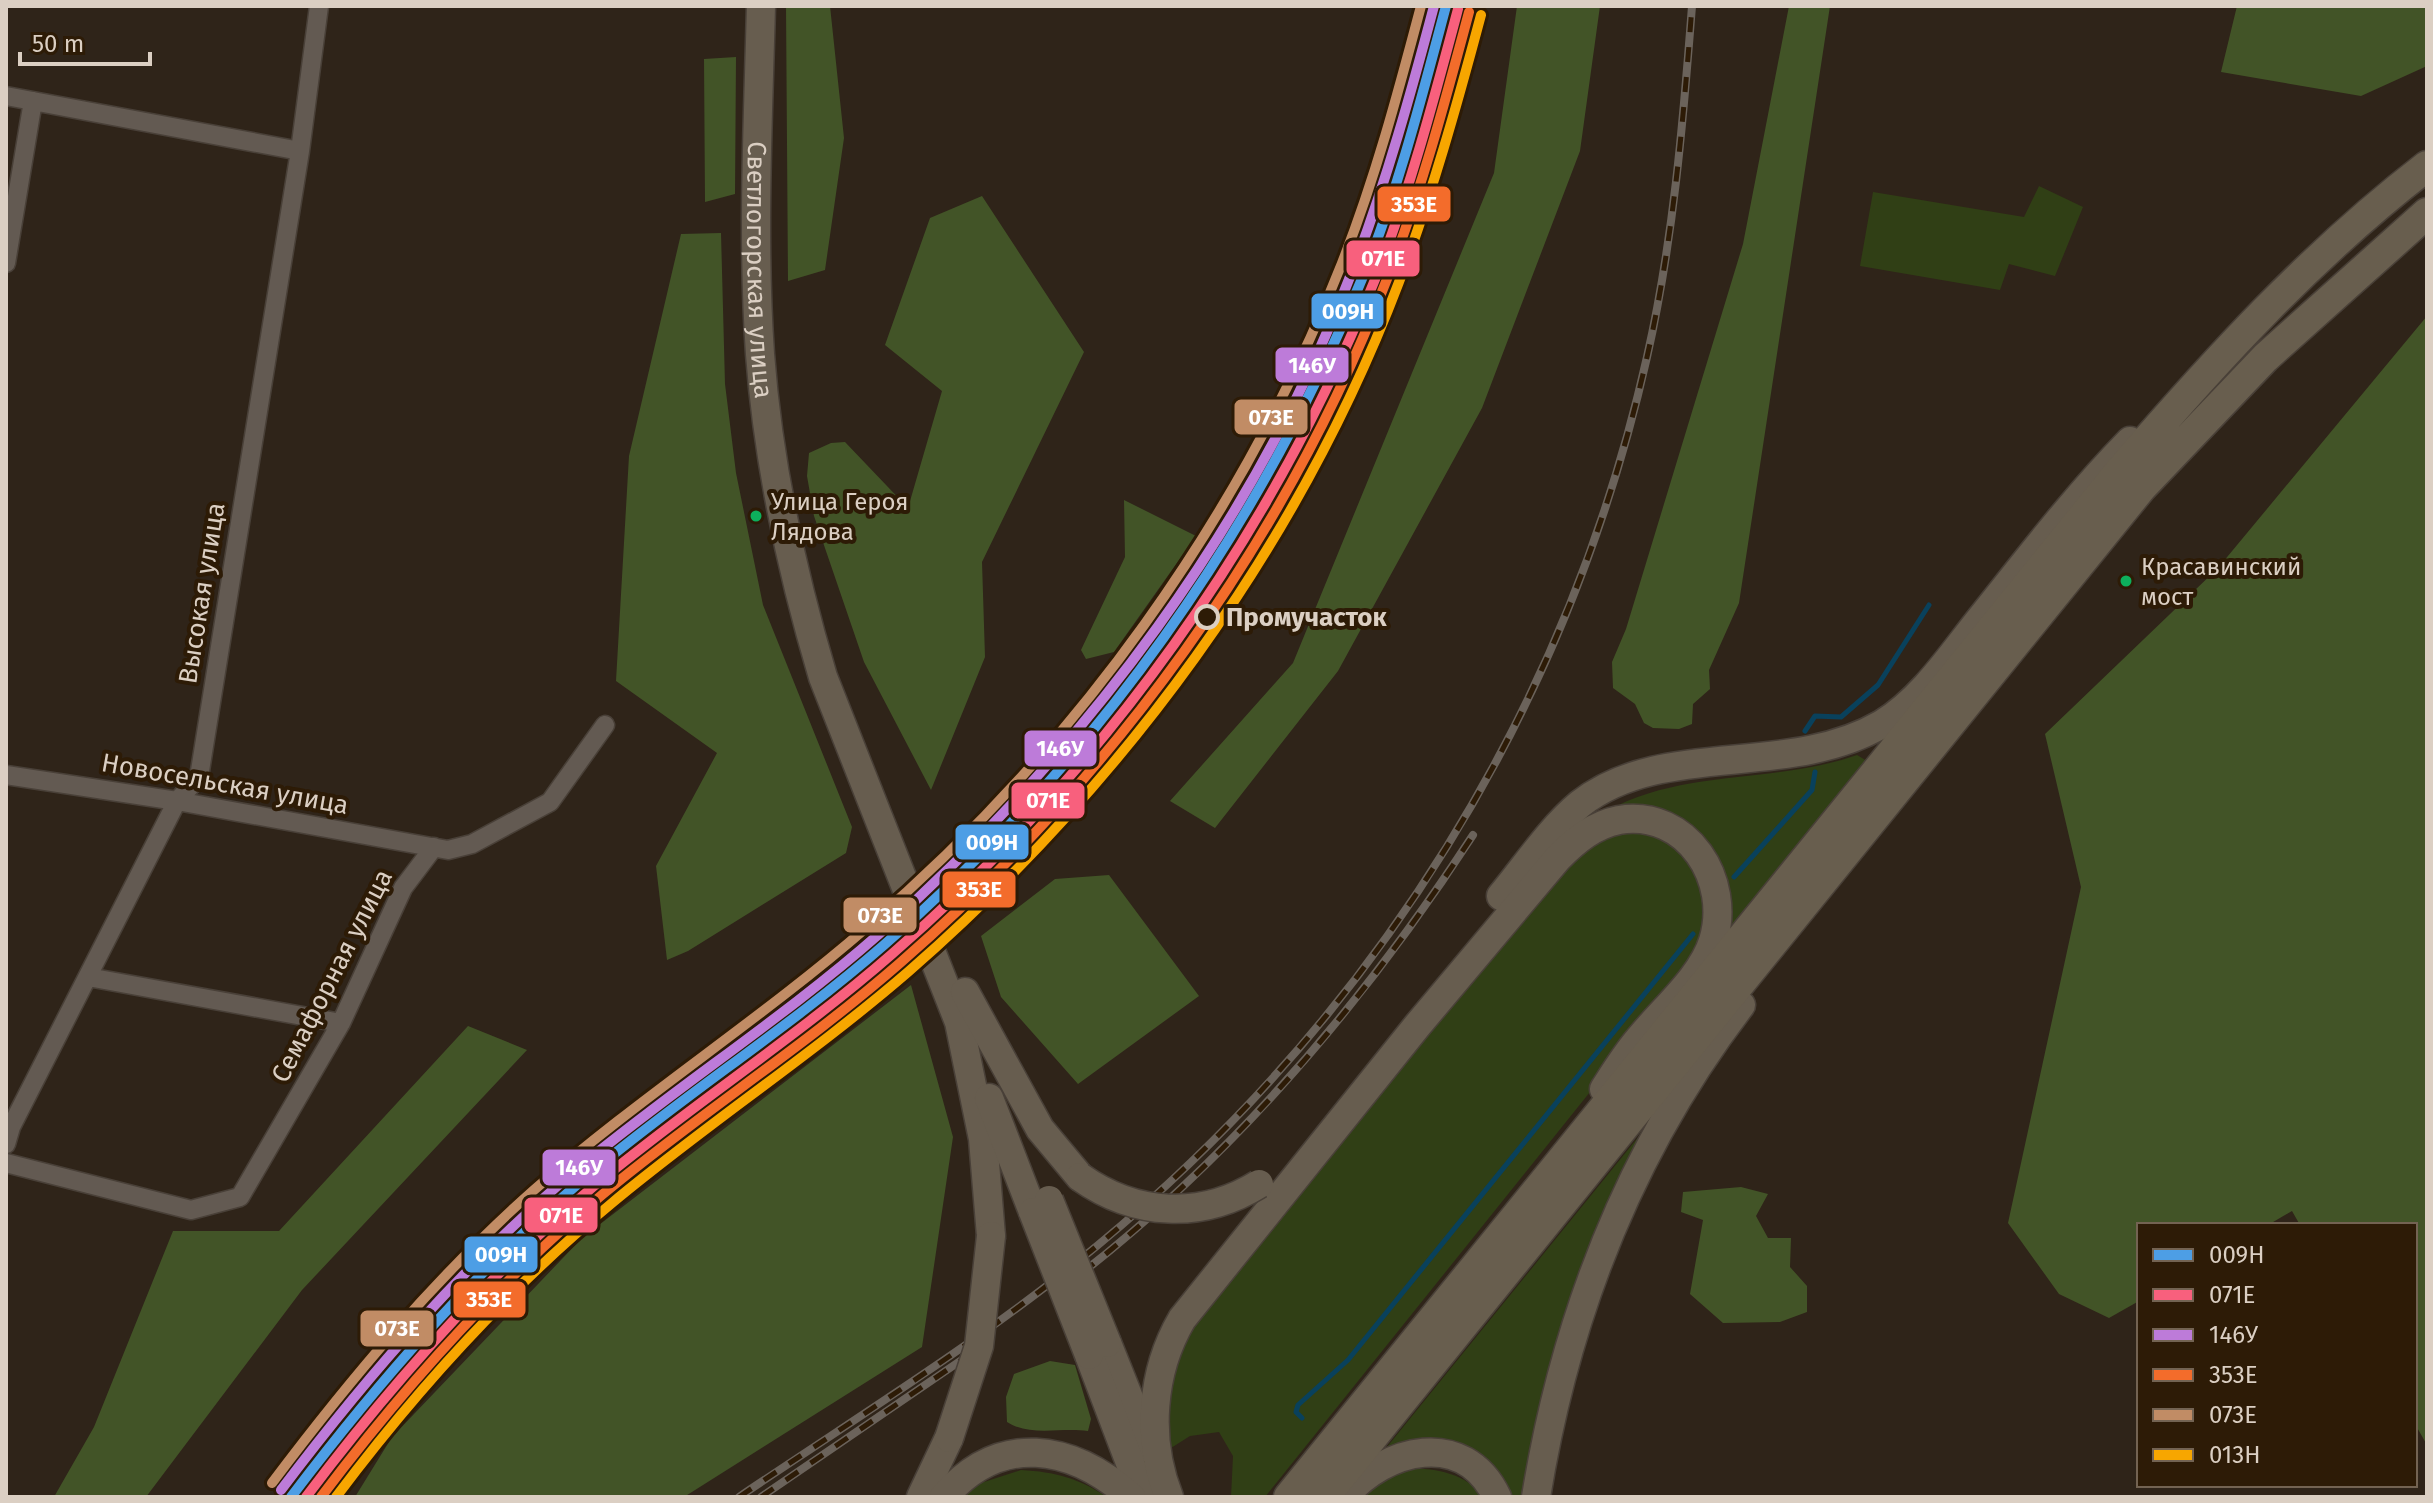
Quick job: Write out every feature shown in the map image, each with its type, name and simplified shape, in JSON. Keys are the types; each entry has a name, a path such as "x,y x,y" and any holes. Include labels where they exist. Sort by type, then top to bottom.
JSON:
{"highway":[{"path":"1289,1497 1954,675 2199,380 2302,272 2427,166"},
{"path":"1324,1497 2141,488 2210,414 2327,299 2427,213"}],"main road":[{"name":"Светлогорская улица","path":"761,6 757,294 764,397 788,531 823,677 885,812 966,1018"},
{"path":"966,1018 1040,1129 1080,1177 1118,1199 1172,1209 1211,1205 1259,1184 1285,1165 1304,1143 1537,852 1580,804 1622,781 1645,773 1803,754 1864,734 1886,721 1920,692 2097,474 2199,380"},
{"path":"1954,675 1997,598"},
{"path":"1536,1497 1556,1390 1575,1327 1602,1248 1643,1159 1676,1098 1718,1034 1868,845 1947,727"},
{"path":"1159,1495 1155,1400 1158,1373 1168,1343 1182,1319 1407,1039 1558,858 1578,839 1604,824 1636,819 1654,821 1684,837 1708,865 1718,911 1712,945 1636,1043 1522,1208"},
{"path":"966,1018 1159,1495"},
{"path":"921,1497 949,1438 979,1346 991,1236 983,1139 966,1018"},
{"path":"944,1497 971,1470 990,1461 1005,1455 1045,1452 1083,1464 1131,1497"},
{"path":"1344,1497 1374,1468 1391,1458 1425,1452 1462,1461 1479,1473 1497,1497"}],"street":[{"name":"Высокая улица","path":"6,1144 177,801 199,777 300,151 319,6"},
{"path":"6,96 300,151"},
{"path":"6,263 33,101"},
{"path":"434,847 448,850 472,844 550,802 605,725"},
{"name":"Новосельская улица","path":"6,775 177,801 434,847"},
{"name":"Семафорная улица","path":"6,1163 191,1210 240,1197 341,1023 403,888 434,847"},
{"path":"88,977 341,1023"}],"green space":[{"path":"786,6 830,6 844,138 825,270 788,281"},
{"path":"1517,6 1600,6 1580,151 1482,408 1338,671 1215,828 1170,801 1293,663 1494,173"},
{"path":"1789,6 1830,6 1739,603 1709,670 1710,689 1693,704 1692,724 1679,729 1653,728 1644,723 1635,704 1613,688 1612,662 1626,629 1743,244"},
{"path":"2237,6 2427,6 2427,66 2361,96 2221,72"},
{"path":"736,57 735,194 705,202 704,59"},
{"path":"2039,186 2083,207 2055,276 2009,264 2000,290 1860,266 1873,192 2024,217"},
{"path":"982,196 1084,352 982,562 985,657 931,790 864,662 814,516 807,476 809,453 831,443 845,442 908,508 942,391 885,345 930,218"},
{"path":"721,233 725,384 736,473 763,605 852,827 846,853 688,951 667,960 656,866 717,753 616,681 629,456 681,234"},
{"path":"2427,316 2427,1445 2417,1428 2417,1223 2299,1223 2292,1211 2271,1223 2137,1223 2137,1302 2109,1318 2059,1294 2008,1223 2081,887 2045,734 2218,568"},
{"path":"1124,500 1196,536 1114,652 1086,659 1081,650 1125,557"},
{"path":"1857,755 1867,761 1864,768 1728,931 1731,900 1715,857 1607,811 1636,797 1667,788 1794,770"},
{"path":"1612,831 1658,831 1701,869 1705,935 1655,1011 1265,1497 1231,1497 1233,1456 1219,1432 1190,1436 1171,1448 1165,1396 1177,1345 1234,1270 1449,1010 1564,861"},
{"path":"1109,875 1199,996 1078,1084 1001,997 981,936 1055,879"},
{"path":"911,985 953,1137 922,1347 684,1497 355,1497 392,1437 582,1238"},
{"path":"468,1026 527,1050 302,1290 146,1497 54,1497 94,1427 173,1231 279,1231"},
{"path":"1674,1093 1645,1147 1529,1497 1509,1497 1488,1470 1378,1458"},
{"path":"1741,1187 1768,1194 1756,1216 1768,1238 1791,1238 1790,1267 1807,1286 1807,1312 1780,1322 1723,1323 1690,1294 1703,1220 1681,1212 1683,1192"},
{"path":"1050,1361 1075,1365 1091,1419 1088,1431 1026,1429 1007,1422 1006,1397 1014,1374"},
{"path":"1408,1468 1450,1474 1468,1482 1485,1497 1361,1497 1384,1477"},
{"path":"1021,1470 1066,1477 1107,1497 963,1497 981,1483"}],"waterway":[{"path":"1805,731 1815,716 1841,717 1878,685 1929,605"},
{"path":"1734,877 1812,790 1815,772"},
{"path":"1302,1418 1296,1412 1298,1405 1348,1360 1693,934"}],"railway":[{"path":"739,1497 1012,1312 1098,1245 1198,1155 1290,1059 1373,956 1447,847 1512,732 1567,612 1612,487 1647,357 1664,270 1681,139 1692,6"},
{"path":"1082,1273 1194,1176 1296,1070 1388,956 1473,835"},
{"path":"761,1497 966,1357"}],"transit line":[{"name":"073Е","path":"272,1483 332,1405 396,1330 498,1223 574,1156 866,928 942,859 1014,785 1082,706 1144,624 1202,539 1254,450 1301,358 1365,200 1421,6"},
{"name":"146У","path":"281,1490 350,1402 422,1318 500,1239 582,1165 807,994 879,934 955,863 1094,710 1157,628 1215,542 1268,452 1315,360 1378,200 1434,6"},
{"name":"009Н","path":"291,1497 393,1370 505,1251 622,1147 811,1005 884,945 961,874 1033,799 1101,721 1163,638 1221,552 1274,462 1322,370 1364,274 1388,208 1446,6"},
{"name":"071Е","path":"306,1497 406,1373 515,1257 631,1156 819,1014 892,954 969,883 1042,807 1111,728 1174,644 1233,557 1286,467 1334,373 1376,277 1400,211 1458,9"},
{"name":"353Е","path":"321,1497 419,1376 526,1263 639,1165 864,993 978,891 1051,815 1120,735 1185,651 1244,563 1298,471 1345,377 1411,213 1469,12"},
{"name":"013Н","path":"336,1497 432,1379 536,1270 648,1173 908,972 986,900 1060,823 1130,742 1196,657 1255,568 1310,476 1358,380 1399,282 1422,216 1481,15"}],"place":[{"name":"Улица Героя Лядова","path":"756,516"},
{"name":"Красавинский мост","path":"2126,581"},
{"name":"Промучасток","path":"1207,617"}]}
